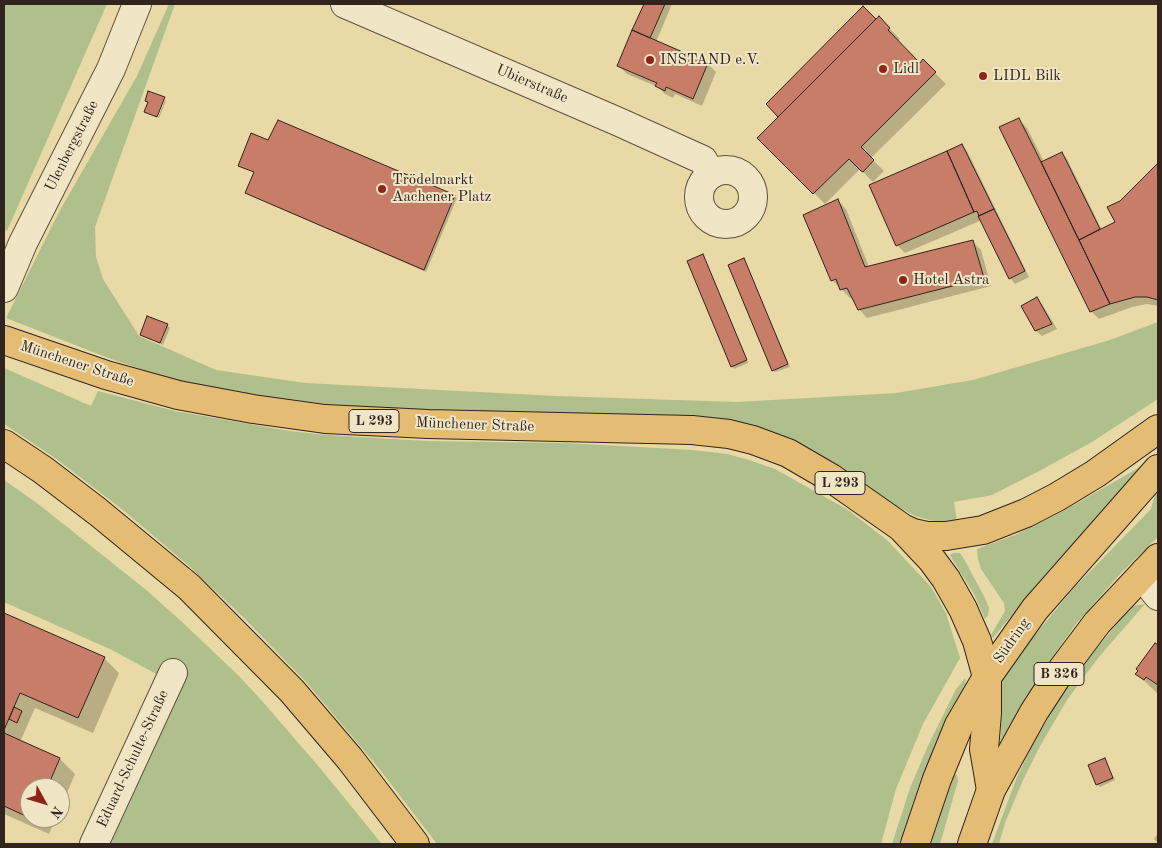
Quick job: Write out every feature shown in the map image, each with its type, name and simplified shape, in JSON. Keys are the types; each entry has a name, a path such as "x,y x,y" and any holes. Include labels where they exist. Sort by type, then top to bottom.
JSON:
{"main road":[{"name":"Münchener Straße","path":"4,340 106,376 178,395 253,409 325,419 428,424 692,430 729,434 767,445 810,465 861,497 901,527"},
{"path":"901,527 913,533 927,536 946,536 983,530 1026,513 1057,497 1095,474 1158,429"},
{"path":"4,444 43,470 98,512 188,587 292,691 350,759 415,844"},
{"name":"Südring","path":"915,844 937,779 959,725 987,677 1035,609 1158,469"},
{"path":"901,527 932,560 953,592 977,641 987,677 984,749 991,790"},
{"name":"B 326","path":"972,844 991,790 1034,712 1058,675 1097,623 1152,565"}],"street":[{"name":"Ulenbergstraße","path":"4,288 24,243 111,68 137,4"},
{"name":"Ubierstraße","path":"345,4 703,160 711,174"},
{"path":"1152,565 1150,586 1158,596"},
{"name":"Eduard-Schulte-Straße","path":"94,844 173,673"}],"green space":[{"path":"4,4 107,4 7,231 4,229"},
{"path":"169,4 175,4 95,227 96,257 103,279 139,336 216,370 305,383 556,396 737,402 896,393 973,380 1110,340 1158,322 1158,399 1092,442 992,495 954,502 957,521 933,521 915,516 895,505 838,466 798,443 760,428 321,407 207,389 111,359 6,318 59,212 137,76"},
{"path":"4,368 91,406 98,391 175,411 290,431 427,441 565,443 693,450 727,454 749,460 775,469 848,510 887,540 931,587 946,613 960,658 923,724 896,789 881,844 437,844 377,766 306,682 244,618 189,566 123,510 55,458 4,424"},
{"path":"1140,467 1142,468 1126,491 1046,574 993,638 991,635 1005,611 1004,603 981,569 977,549 1015,535 1056,515"},
{"path":"4,480 37,503 145,589 239,676 320,768 382,844 103,844 173,683 112,650 4,602"},
{"path":"1158,493 1158,537 1120,574 1075,625 1024,699 1000,747 1002,710 1000,683 1030,641 1073,589 1151,509 1155,495"},
{"path":"960,553 985,598 989,608 985,619 974,594 950,555"},
{"path":"1145,604 1098,658 1067,700 1023,780 1005,823 999,844 992,844 1017,777 1034,742 1061,697 1081,668 1129,609 1133,606"},
{"path":"965,678 966,684 946,722 918,789 900,844 892,844 910,788 927,748 956,689"},
{"path":"957,774 958,781 940,844 931,844 944,801 954,776"}],"building":[{"path":"644,4 665,4 650,38 632,30"},
{"path":"863,6 876,19 778,117 766,104"},
{"path":"879,16 890,28 888,30 920,63 923,59 936,72 861,147 874,160 863,172 849,159 813,194 757,138"},
{"path":"632,30 708,63 693,99 666,87 665,91 655,86 657,83 617,66"},
{"path":"148,91 165,97 157,117 144,112 148,102 145,101"},
{"path":"1019,118 1110,304 1090,312 999,127"},
{"path":"278,120 455,195 424,270 245,193 254,172 238,166 251,133 268,140"},
{"path":"962,144 994,209 979,216 977,211 974,212 947,151"},
{"path":"947,151 974,212 896,246 869,185"},
{"path":"1062,152 1100,229 1079,240 1041,162"},
{"path":"1158,163 1158,300 1147,297 1135,297 1110,304 1079,240 1115,222 1107,207 1120,201"},
{"path":"838,199 865,267 973,240 984,278 858,310 847,288 840,290 836,279 831,281 803,215"},
{"path":"994,209 1025,271 1009,279 978,216"},
{"path":"703,254 747,360 731,367 687,261"},
{"path":"744,258 788,364 772,371 728,265"},
{"path":"1037,297 1052,324 1035,331 1021,306"},
{"path":"147,316 168,324 160,343 140,335"},
{"path":"4,613 105,657 78,718 20,693 4,730"},
{"path":"1155,643 1158,645 1158,685 1146,677 1144,680 1135,674 1138,671 1136,669"},
{"path":"14,707 22,711 17,723 9,719"},
{"path":"4,733 60,758 51,778 20,778 20,813 4,806"},
{"path":"1105,758 1113,778 1096,785 1088,765"}],"place":[{"name":"INSTAND e.V.","path":"650,60"},
{"name":"Lidl","path":"883,69"},
{"name":"LIDL Bilk","path":"983,76"},
{"name":"Trödelmarkt Aachener Platz","path":"382,189"},
{"name":"Hotel Astra","path":"903,280"}]}
